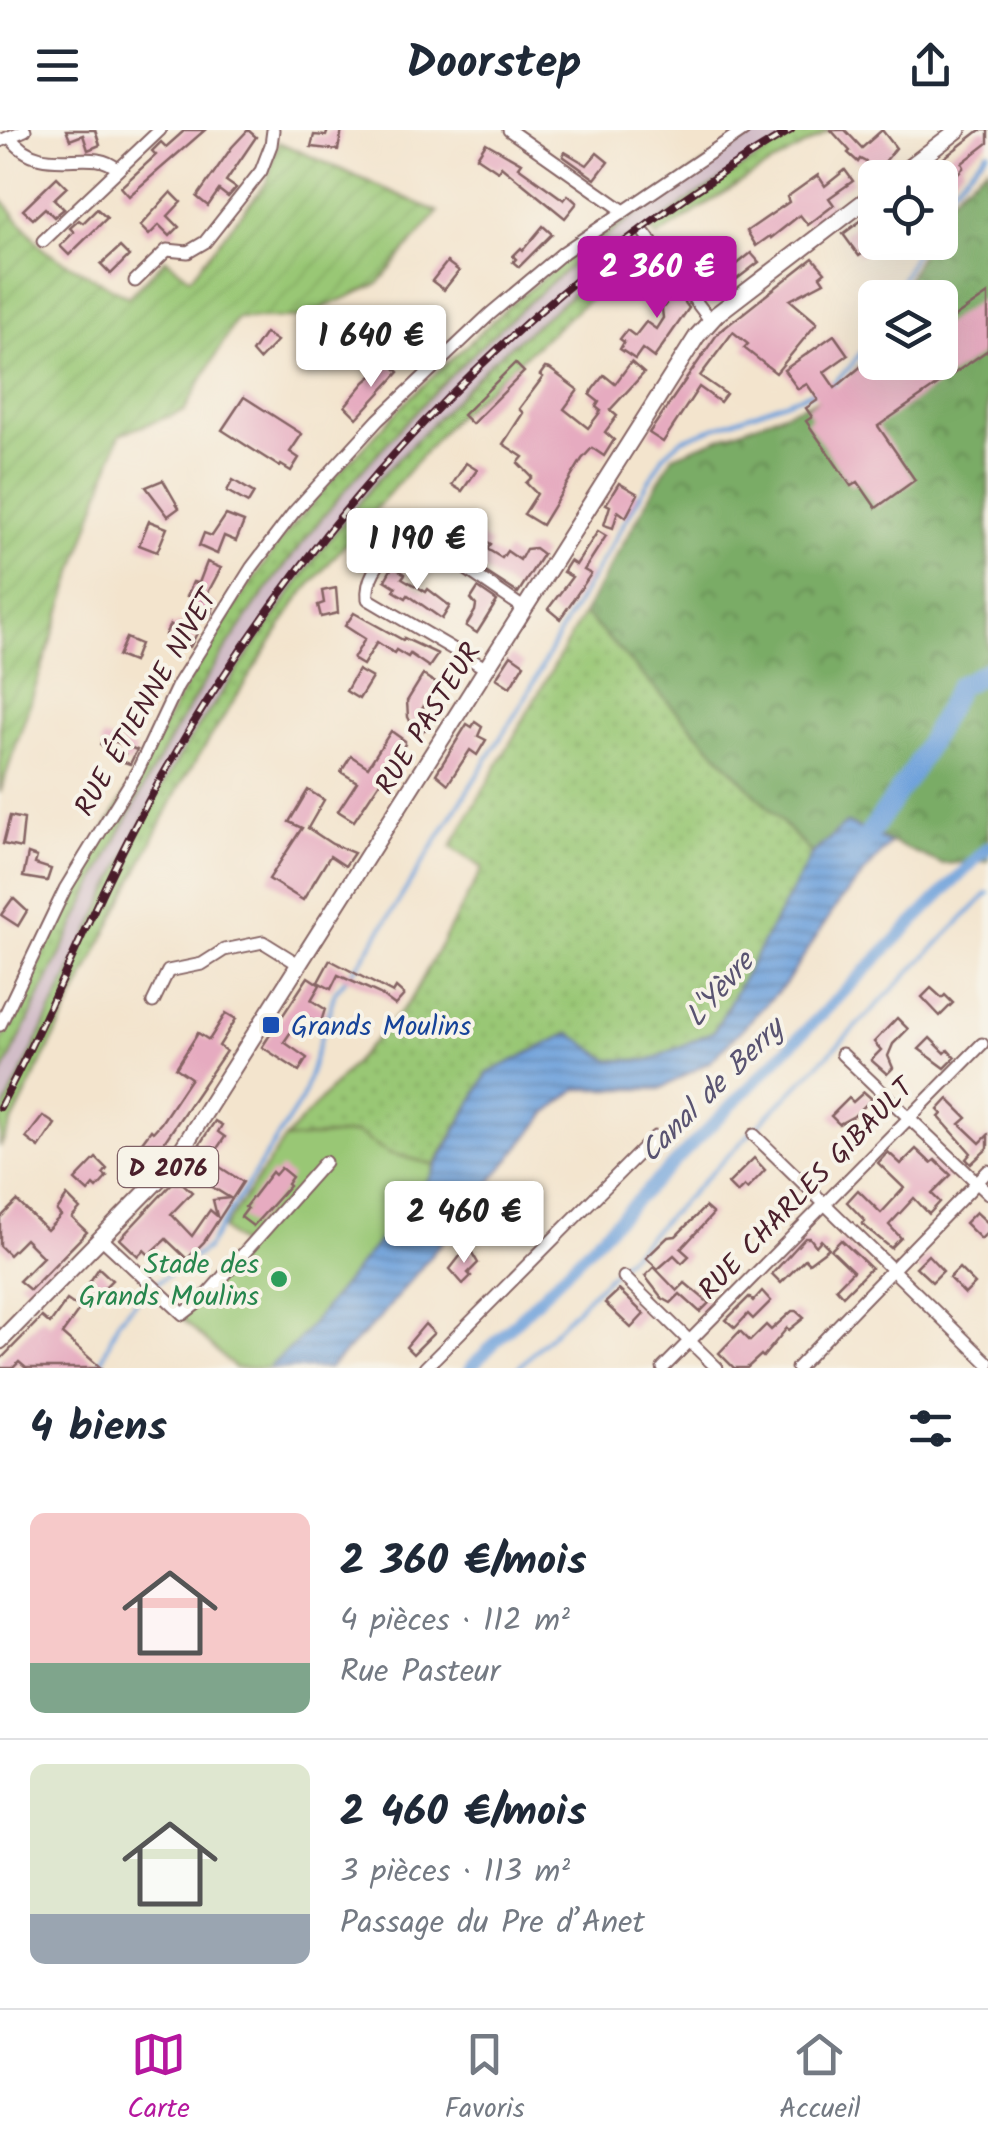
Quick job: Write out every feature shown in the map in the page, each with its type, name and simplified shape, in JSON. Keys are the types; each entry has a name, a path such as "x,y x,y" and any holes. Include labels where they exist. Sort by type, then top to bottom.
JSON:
{"main road":[{"path":"919,160 958,130"},
{"name":"RUE PASTEUR","path":"300,964 697,336 710,320 858,206"},
{"name":"D 2076","path":"0,1341 157,1182 300,964"}],"street":[{"path":"24,130 5,139 34,156 59,162 110,162 117,169"},
{"path":"42,241 160,130"},
{"path":"134,281 167,250 188,252 206,242 261,171 272,145 273,130"},
{"path":"509,130 624,212"},
{"name":"RUE ÉTIENNE NIVET","path":"0,1025 65,889 138,770 178,685 252,567 294,512 347,452 455,345 564,252 744,130"},
{"path":"645,234 710,320"},
{"path":"394,551 384,556 367,586 368,599 487,669"},
{"path":"438,554 525,609"},
{"path":"153,1002 168,971 202,964 224,950 263,942 300,964"},
{"name":"RUE CHARLES GIBAULT","path":"663,1368 982,1044"},
{"path":"842,1054 988,1193"},
{"path":"425,1368 654,1136"},
{"path":"754,1136 988,1363"},
{"path":"102,1238 183,1314 325,1162"},
{"path":"797,1368 988,1171"},
{"path":"624,1277 718,1368"}],"shaded area":[{"path":"763,130 809,130 716,185 645,234 592,280 510,356 294,593 169,790 0,1137 0,1072 95,871 232,629 391,432 556,275 623,223"}],"green space":[{"path":"754,130 763,130 678,185 594,247 513,316 363,470 295,552 234,636 155,765 0,1079 0,1044 83,868 213,638 281,540 412,396 512,303 579,250"},
{"path":"803,130 831,130 657,237 650,230 687,201"},
{"path":"278,142 438,212 378,284 300,318 237,318 184,411 120,434 0,793 0,197 44,250 128,297 166,259 190,278 267,182"},
{"path":"988,166 988,861 942,864 847,823 812,854 584,613 673,456 838,392 858,368 858,380 958,380 958,280 908,280 918,260 958,260 958,190"},
{"path":"640,238 648,247 455,417 299,598 179,787 0,1147 0,1118 144,818 186,745 317,555 374,484 491,362"},
{"path":"584,613 812,854 714,1031 651,1060 609,1060 569,1033 488,1073 435,1165 389,1153 356,1133 284,1140 410,1001 483,868 451,847"},
{"name":"Stade des Grands Moulins","path":"356,1133 389,1153 435,1165 430,1177 297,1342 268,1368 235,1368 176,1313 241,1245 223,1229 284,1140"}],"water":[{"path":"847,823 890,843 837,905 786,983 711,1061 660,1089 577,1089 548,1112 379,1319 329,1368 268,1368 297,1342 430,1177 488,1073 570,1033 609,1060 651,1060 714,1031 812,854"}],"building":[{"path":"66,130 95,130 100,145 88,150 83,135 70,140"},
{"path":"185,130 205,130 129,196 121,187 156,155 152,151 161,142 166,147"},
{"path":"248,130 256,137 226,181 236,188 228,197 219,190 208,206 197,197"},
{"path":"328,130 342,130 338,150 311,147 314,135 326,136"},
{"path":"831,130 845,130 862,148 882,130 896,148 886,160 858,162"},
{"path":"980,130 988,130 988,143 962,163 964,167 958,173 958,160 941,160"},
{"path":"486,143 521,163 518,167 564,200 568,195 577,203 565,218 501,166 498,171 477,157"},
{"path":"565,152 587,165 597,153 608,162 595,179 563,156"},
{"path":"845,170 853,181 829,198 834,205 808,225 800,215 756,246 747,231 789,202 787,197 818,175 825,186"},
{"path":"57,177 67,187 54,199 64,209 54,217 45,208 33,219 23,210"},
{"path":"171,192 181,202 168,216 179,227 170,236 159,225 149,235 140,226"},
{"path":"97,209 107,218 69,255 60,246 74,232 70,228 79,220 83,223"},
{"path":"858,223 858,255 843,234"},
{"path":"543,226 552,234 519,267 513,256"},
{"path":"120,247 129,256 111,274 101,264"},
{"path":"751,253 759,262 737,279 730,270"},
{"path":"813,258 825,272 820,276 824,282 790,300 817,323 776,373 744,348 748,344 733,332 700,376 726,394 720,402 699,387 663,442 649,433 718,333"},
{"path":"447,262 459,271 444,290 432,281"},
{"path":"658,267 689,308 654,358 642,349 635,359 620,349 624,342 620,339 627,330 635,336 646,322 656,329 663,318 666,304 650,274"},
{"path":"988,294 988,350 958,371 958,315"},
{"path":"265,333 277,341 259,360 252,352"},
{"path":"834,335 848,355 824,372 835,388 858,369 858,380 945,380 878,426 915,480 876,508 858,482 851,486 806,421 812,417 806,408 818,400 807,384 798,389 784,370"},
{"path":"389,362 399,372 357,418 345,406"},
{"path":"631,362 644,373 610,410 617,416 605,432 614,440 604,456 592,448 582,459 542,525 524,514 537,494 526,483 532,477 518,463 523,457 503,444 523,413 519,409 543,377 540,375 545,368 550,369 578,390 564,409 588,428 601,411 596,407 599,402 590,395 593,389 604,375 615,384"},
{"path":"515,363 524,372 472,424 463,415"},
{"path":"244,397 302,434 290,452 299,458 291,471 222,430"},
{"path":"466,463 477,470 462,491 452,485"},
{"path":"163,480 179,508 168,516 146,487"},
{"path":"233,480 254,493 248,503 227,491"},
{"path":"619,483 638,494 626,517 618,511 613,528 604,525 610,506 606,504"},
{"path":"226,515 244,522 236,541 224,536 217,554 199,546 204,533 212,536"},
{"path":"149,521 167,528 157,552 139,545"},
{"path":"458,524 491,544 487,549 502,558 507,551 520,560 526,549 535,548 543,554 518,593 444,545"},
{"path":"380,527 382,544 372,547 374,553 361,556 358,541 370,538 368,529"},
{"path":"598,531 606,536 584,570 591,574 560,619 548,609 572,577 563,572 570,561 576,565"},
{"path":"207,562 221,568 204,600 215,603 210,616 187,609 191,597 187,596 193,582 199,583"},
{"path":"393,566 405,574 402,578 426,592 428,589 450,606 442,619 408,595 406,598 394,591 396,587 385,580"},
{"path":"336,588 338,613 321,617 318,605 324,603 322,591"},
{"path":"478,588 497,601 477,633 466,626 475,611 471,599"},
{"path":"354,613 438,654 429,667 410,654 408,657 396,650 394,653 377,642 363,665 353,659 365,639 345,626"},
{"path":"178,623 197,633 190,647 165,635 170,624 175,627"},
{"path":"126,638 140,644 133,662 118,656"},
{"path":"511,655 524,664 510,687 496,678"},
{"path":"358,670 372,678 359,699 346,691"},
{"path":"423,675 437,684 422,709 431,727 422,731 418,722 412,725 408,717 407,701"},
{"path":"475,722 482,727 478,736 486,740 477,755 470,750 448,784 436,774 467,724 472,727"},
{"path":"391,731 405,744 354,821 338,811 357,782 341,772 351,756 368,767"},
{"path":"103,737 137,750 130,764 121,761 125,754 100,745"},
{"path":"308,790 324,800 308,828 354,853 345,866 330,856 303,900 269,879 302,828 289,822"},
{"path":"10,816 24,819 21,848 3,844"},
{"path":"28,854 37,857 35,864 51,869 47,881 23,877"},
{"path":"13,898 27,911 18,926 1,915"},
{"path":"330,960 404,995 395,1005 338,975 331,989 318,982"},
{"path":"308,977 320,985 311,1000 325,1009 320,1025 303,1014 284,1042 307,1058 299,1071 262,1047"},
{"path":"931,988 953,1003 940,1016 922,997"},
{"path":"226,1013 236,1019 219,1046 226,1051 150,1163 142,1157 139,1162 131,1157 161,1123 191,1078 176,1068 198,1033 209,1040"},
{"path":"897,1018 908,1029 893,1044 888,1056 893,1068 887,1074 871,1060 881,1050 874,1042"},
{"path":"930,1038 955,1058 945,1068 919,1049"},
{"path":"864,1092 872,1099 854,1116 839,1124 831,1116 849,1098 853,1102"},
{"path":"948,1099 967,1118 960,1124 980,1143 988,1135 988,1148 971,1164 966,1159 971,1153 939,1117 942,1114 938,1110"},
{"path":"43,1116 55,1124 39,1148 26,1138"},
{"path":"215,1121 222,1125 218,1132 225,1137 209,1160 243,1182 204,1242 187,1259 166,1239 149,1255 144,1250 138,1256 120,1239 177,1178 192,1192 171,1214 192,1236 210,1210 217,1216 213,1200 230,1198 209,1185 205,1165 197,1176 184,1168"},
{"path":"916,1149 951,1175 932,1194 940,1202 929,1214 914,1198 889,1225 901,1238 891,1248 862,1224 865,1221 847,1202 858,1190 881,1213 904,1188 878,1163 888,1152 901,1164"},
{"path":"96,1158 107,1169 103,1174 107,1177 88,1192 75,1180"},
{"path":"754,1158 765,1170 747,1189 744,1186 737,1193 728,1184"},
{"path":"281,1168 292,1177 289,1186 253,1226 241,1217 245,1207 272,1172 275,1175"},
{"path":"67,1196 80,1209 72,1218 87,1232 30,1290 19,1281 43,1257 25,1239 9,1255 0,1246 0,1218 17,1201 47,1230 61,1216 57,1211"},
{"path":"512,1199 529,1217 514,1232 502,1220 508,1214 503,1209"},
{"path":"705,1207 713,1214 681,1249 689,1256 682,1263 674,1255 658,1269 646,1258 668,1237 676,1236"},
{"path":"976,1212 988,1223 988,1232 981,1239 965,1223"},
{"path":"805,1238 816,1246 821,1240 829,1248 809,1263 805,1259 781,1283 772,1274"},
{"path":"841,1240 871,1268 843,1296 836,1288 853,1271 831,1250"},
{"path":"468,1246 478,1263 463,1284 450,1269"},
{"path":"928,1255 943,1271 932,1282 916,1267"},
{"path":"654,1267 677,1291 685,1283 709,1303 700,1312 680,1294 671,1303 662,1298 645,1276"},
{"path":"99,1268 112,1280 98,1294 88,1284"},
{"path":"959,1268 975,1284 965,1294 949,1278"},
{"path":"619,1290 644,1314 631,1328 605,1303"},
{"path":"762,1291 771,1301 753,1319 748,1314 735,1328 726,1320 749,1297 753,1301"},
{"path":"67,1300 80,1309 62,1334 101,1368 26,1368 19,1362 13,1368 0,1368 0,1360 42,1317 50,1324"},
{"path":"792,1311 804,1318 787,1328 763,1357 747,1368 734,1368 719,1353 740,1331 750,1341 766,1325 771,1330"},
{"path":"425,1324 434,1333 413,1354 406,1347"}],"waterway":[{"path":"958,182 988,151"},
{"path":"902,280 911,260"},
{"path":"832,384 858,356"},
{"path":"99,1367 118,1321 145,1291 207,1248 302,1099 335,992 362,960 526,697 664,455 681,440 812,392"},
{"name":"L'Yèvre","path":"854,856 915,768 959,686 988,671"},
{"name":"Canal de Berry","path":"470,1368 988,847"},
{"path":"518,1368 988,893"}],"railway":[{"path":"0,1107 149,800 209,699 275,601 347,509 425,422 508,340 597,263 692,193 791,130"}],"place":[{"name":"Grands Moulins","path":"271,1025"},
{"name":"Stade des Grands Moulins","path":"279,1279"}]}
